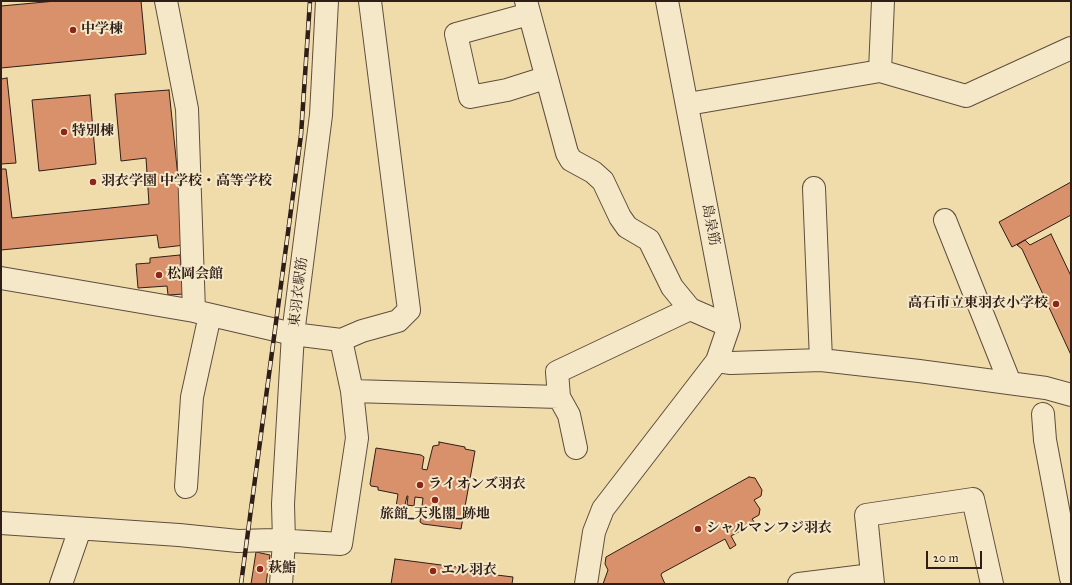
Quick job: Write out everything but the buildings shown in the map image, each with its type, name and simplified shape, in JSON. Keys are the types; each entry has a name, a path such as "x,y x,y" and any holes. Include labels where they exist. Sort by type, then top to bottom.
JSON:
{"street":[{"path":"166,1 187,109 202,313 192,397 186,487"},
{"name":"東羽衣駅筋","path":"281,584 284,541 283,504 293,334 321,115 327,1"},
{"path":"1,278 202,313 293,334 341,340 362,331 398,321 409,310 370,1"},
{"name":"島泉筋","path":"586,584 594,532 603,510 717,360 729,326 688,104 667,1"},
{"path":"880,71 883,1"},
{"path":"545,78 507,90 470,97 456,34 528,8 545,78 567,153 571,160 593,172 603,181 626,227 649,240 672,287 690,310 729,326"},
{"path":"688,104 880,71 966,96 1071,48"},
{"path":"814,188 821,360"},
{"path":"946,220 1010,383"},
{"path":"576,448 568,415 559,397 557,372 690,310"},
{"path":"1,523 179,535 238,541 274,540 341,544 357,438 352,391 341,340"},
{"path":"717,360 732,363 821,360 1046,388 1071,395"},
{"path":"352,391 559,397"},
{"path":"1043,414 1044,440 1071,578"},
{"path":"799,584 873,579 866,516 973,499 992,584"},
{"path":"61,584 80,529"}],"railway":[{"path":"241,584 301,135 310,1"}],"place":[{"name":"中学棟","path":"73,30"},
{"name":"特別棟","path":"64,132"},
{"name":"羽衣学園 中学校・高等学校","path":"93,182"},
{"name":"松岡会館","path":"159,275"},
{"name":"高石市立東羽衣小学校","path":"1056,304"},
{"name":"ライオンズ羽衣","path":"420,485"},
{"name":"旅館_天兆閣_跡地","path":"435,500"},
{"name":"シャルマンフジ羽衣","path":"698,529"},
{"name":"萩鮨","path":"260,569"},
{"name":"エル羽衣","path":"433,571"}]}
